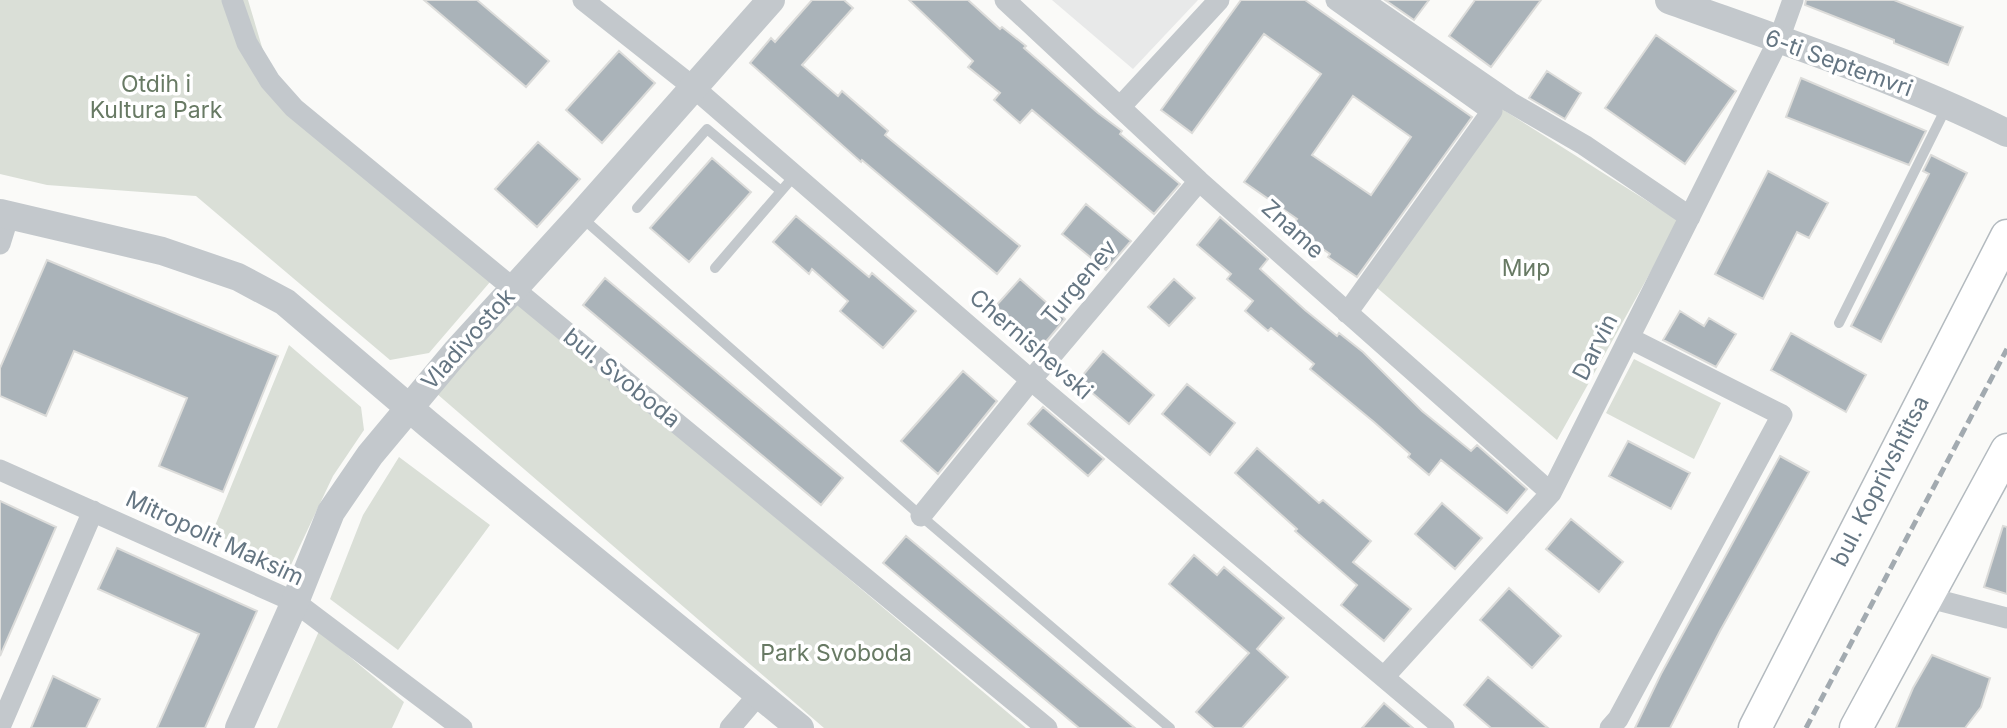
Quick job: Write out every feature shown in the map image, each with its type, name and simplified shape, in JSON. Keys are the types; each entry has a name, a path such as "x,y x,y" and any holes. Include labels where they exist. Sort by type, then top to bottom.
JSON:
{"main road":[{"name":"bul. Koprivshtitsa","path":"1755,728 2007,236"},
{"path":"1856,728 2007,450"}],"street":[{"name":"bul. Svoboda","path":"232,0 247,43 270,81 294,108 1047,728"},
{"name":"Chernishevski","path":"583,0 693,87 1031,380 1444,728"},
{"name":"Vladivostok","path":"239,728 295,602 331,512 370,455 408,407 771,0"},
{"name":"Zname","path":"1005,0 1199,181 1550,493"},
{"path":"1121,106 1219,0"},
{"path":"1336,0 1492,111 1347,313"},
{"path":"1362,0 1510,102 1584,145 1690,217"},
{"name":"6-ti Septemvri","path":"1669,0 1949,104 2007,132"},
{"name":"Darvin","path":"1384,677 1550,493 1779,39 1793,0"},
{"name":"Turgenev","path":"920,516 1199,181"},
{"path":"0,244 5,214 162,251 238,277 285,302 408,407 800,728"},
{"path":"1610,728 1618,719 1782,415 1629,338"},
{"name":"Mitropolit Maksim","path":"0,470 295,602 462,728"},
{"path":"0,727 93,511"},
{"path":"1926,597 2007,618"},
{"path":"730,728 759,694"}],"lane":[{"path":"1839,323 1949,104"},
{"path":"637,208 708,129 781,191"},
{"path":"715,268 795,175"},
{"path":"580,216 920,516 1170,728"}],"shaded area":[{"path":"1052,0 1198,0 1133,69"}],"green space":[{"name":"Otdih i Kultura Park","path":"0,0 248,0 279,104 490,282 429,353 390,360 196,196 47,185 0,174"},
{"name":"Мир","path":"1502,109 1679,221 1557,440 1376,287"},
{"name":"Park Svoboda","path":"517,299 1026,728 824,728 436,393"},
{"path":"289,345 361,407 364,430 333,476 290,567 212,533"},
{"path":"1634,359 1721,403 1694,459 1606,413"},
{"path":"399,457 490,525 398,650 330,599 363,515"},
{"path":"319,631 404,702 392,728 277,728"}],"building":[{"path":"424,0 477,0 549,61 526,87"},
{"path":"812,0 844,0 853,8 802,65 838,96 842,91 888,131 885,135 1020,246 997,274 862,160 861,162 750,63 771,38 775,42"},
{"path":"909,0 968,0 1000,29 1002,27 1026,46 1024,48 1180,184 1154,214 1032,110 1020,123 994,100 1000,93 968,67 973,61"},
{"path":"1241,0 1305,0 1472,117 1357,277 1291,227 1297,219 1244,182 1321,74 1264,34 1192,133 1161,110","holes":["1353,96 1411,137 1371,195 1312,155"]},
{"path":"1385,0 1429,0 1414,20"},
{"path":"1475,0 1541,0 1491,67 1449,36"},
{"path":"1806,0 1894,0 1963,27 1948,65 1894,43 1894,40 1805,5"},
{"path":"1656,35 1736,91 1685,164 1605,108"},
{"path":"619,51 655,83 602,143 566,110"},
{"path":"1547,71 1581,93 1565,119 1529,98"},
{"path":"1801,78 1926,131 1909,165 1786,117"},
{"path":"538,142 580,179 537,227 495,189"},
{"path":"1931,155 1967,173 1881,342 1851,326 1929,174 1923,171"},
{"path":"712,158 751,192 689,262 650,228"},
{"path":"1768,171 1828,203 1809,238 1797,232 1763,299 1715,274"},
{"path":"1086,204 1131,241 1106,270 1062,234"},
{"path":"796,216 869,277 872,273 916,311 883,348 840,311 848,301 812,269 809,274 773,242"},
{"path":"1220,217 1268,259 1260,269 1305,310 1337,336 1339,333 1363,352 1422,411 1471,451 1477,445 1527,489 1507,513 1441,460 1429,475 1408,457 1410,454 1310,369 1314,364 1271,328 1268,331 1245,311 1253,301 1227,279 1231,274 1197,245"},
{"path":"47,260 278,356 223,492 159,466 187,398 74,351 46,416 0,396 0,368"},
{"path":"605,278 843,478 821,505 583,305"},
{"path":"1020,279 1065,319 1039,350 994,308"},
{"path":"1174,279 1195,298 1169,326 1148,307"},
{"path":"1680,311 1704,326 1709,318 1736,334 1716,367 1663,340"},
{"path":"1791,333 1866,375 1846,412 1771,370"},
{"path":"1103,351 1154,395 1129,424 1078,381"},
{"path":"963,371 997,401 938,474 901,441"},
{"path":"1187,384 1235,423 1210,455 1162,414"},
{"path":"1043,407 1104,459 1088,476 1028,424"},
{"path":"1628,441 1690,473 1671,509 1609,476"},
{"path":"1257,448 1319,503 1323,500 1371,541 1353,562 1411,609 1384,641 1341,605 1357,585 1295,531 1297,529 1235,473"},
{"path":"1780,456 1809,472 1720,631 1670,728 1635,728 1661,674"},
{"path":"0,501 56,527 0,656"},
{"path":"1442,503 1482,538 1455,569 1415,534"},
{"path":"1571,519 1623,562 1599,592 1546,549"},
{"path":"2003,526 2007,527 2007,594 1984,587"},
{"path":"906,536 1135,728 1079,728 883,563"},
{"path":"117,548 257,611 205,728 157,728 199,634 98,589"},
{"path":"1194,555 1217,575 1224,567 1284,618 1257,649 1288,677 1242,728 1214,728 1196,712 1249,653 1169,584"},
{"path":"1509,588 1561,636 1532,668 1480,620"},
{"path":"1932,655 1990,678 1981,707 1965,728 1896,728 1913,688"},
{"path":"53,676 100,699 86,728 31,728"},
{"path":"1488,677 1548,728 1491,728 1464,705"},
{"path":"1384,703 1413,728 1362,728"}],"railway":[{"path":"1806,728 2007,349"}]}
